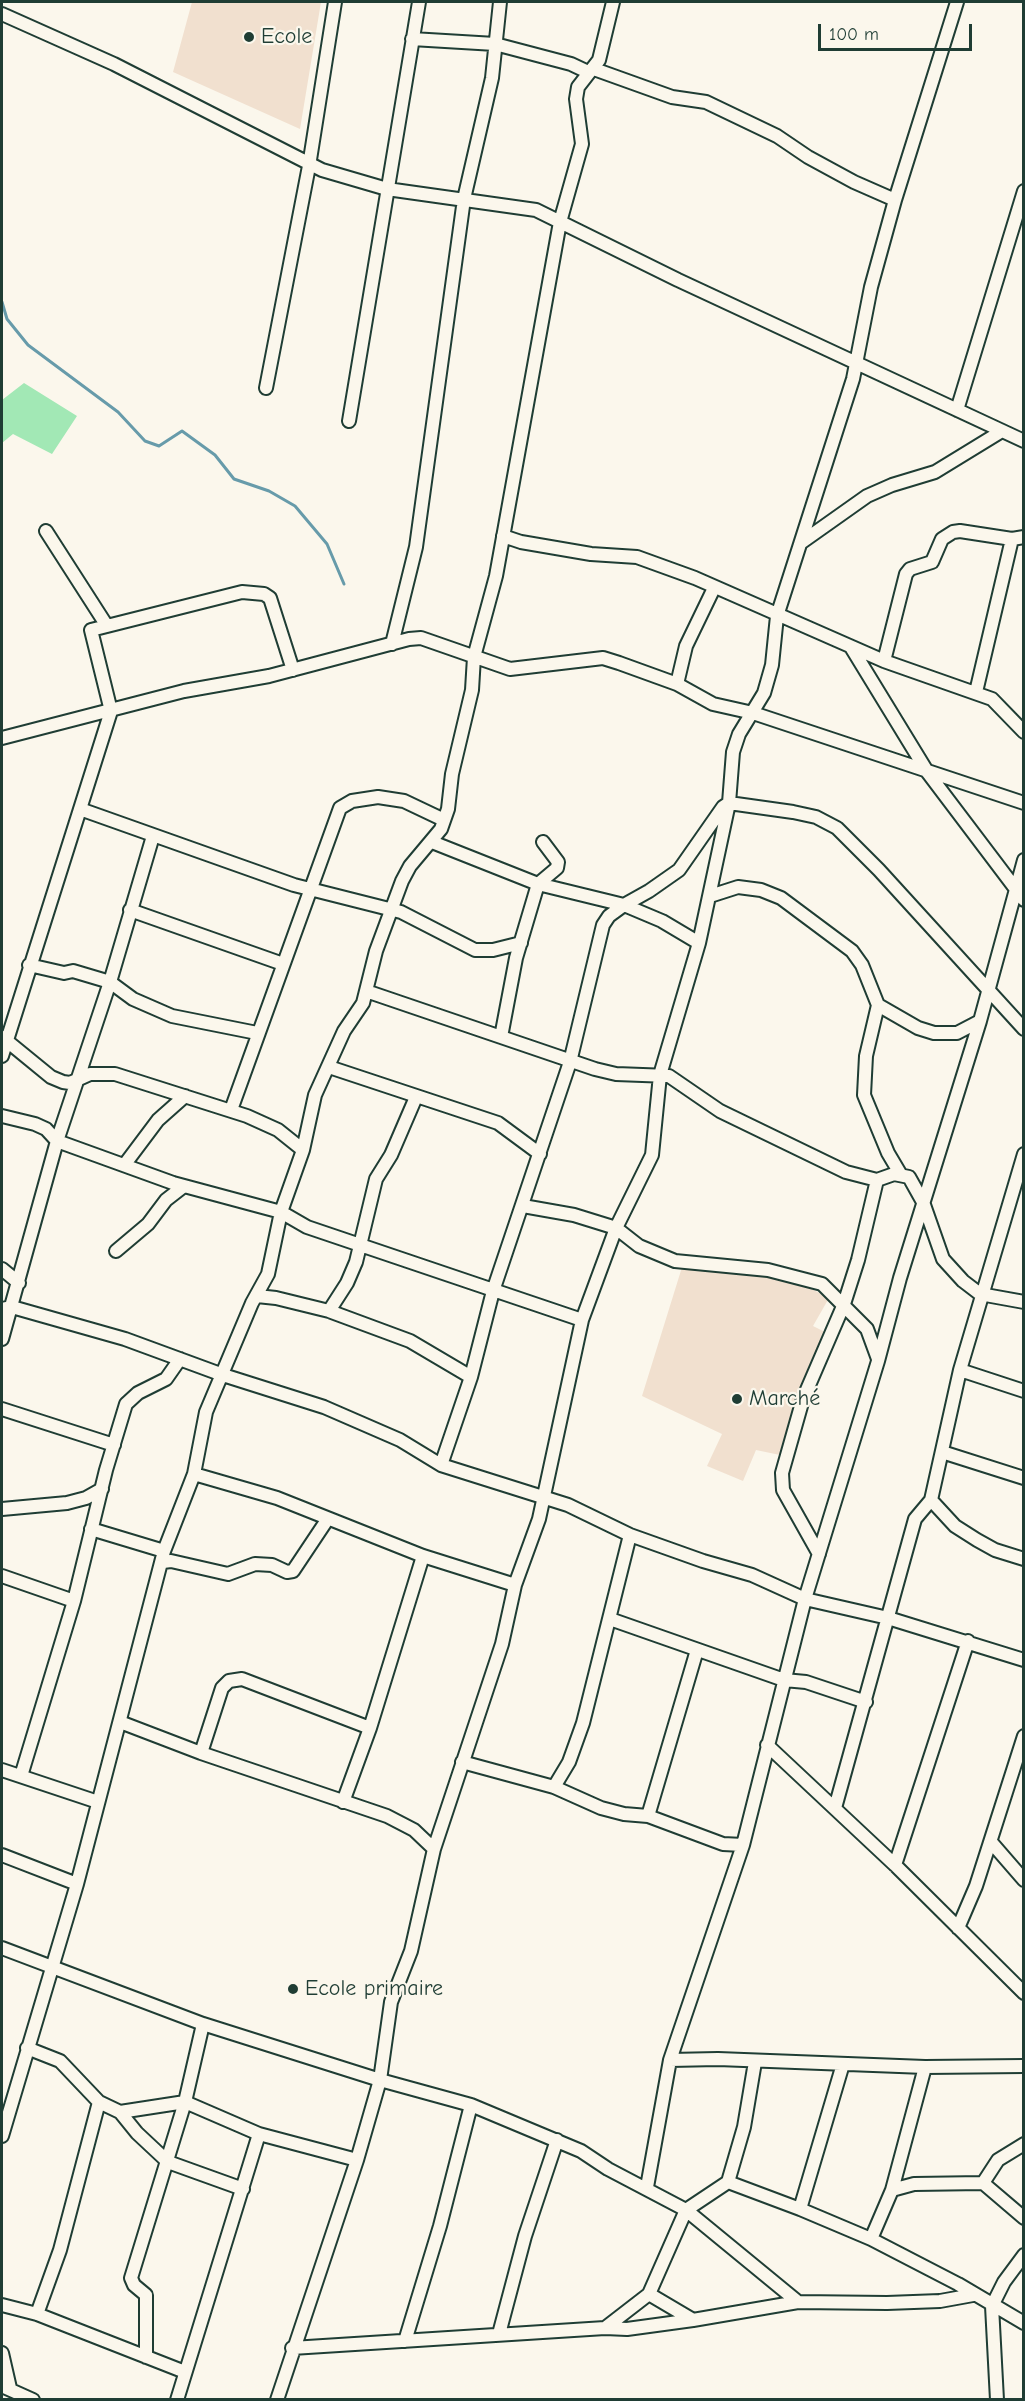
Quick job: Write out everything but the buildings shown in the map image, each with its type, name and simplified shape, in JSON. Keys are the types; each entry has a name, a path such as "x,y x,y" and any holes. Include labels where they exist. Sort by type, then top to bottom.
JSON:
{"street":[{"path":"266,388 309,166 335,2"},
{"path":"349,421 418,2"},
{"path":"392,644 416,547 464,199 492,78 500,2"},
{"path":"2,2136 50,1968 77,1884 163,1556 194,1474 206,1412 268,1274 281,1212 303,1150 315,1095 344,1031 363,1003 390,909 410,866 432,842 444,820 472,690 474,657 496,576 560,222 582,144 578,87 591,70 607,32 613,2"},
{"path":"277,2400 292,2348 357,2160 380,2080 391,2002 411,1951 434,1849 502,1644 515,1585 539,1519 582,1320 616,1228 652,1155 660,1075 699,943 710,896 729,803 733,752 739,735 764,693 772,665 777,616 852,379 895,200 957,2"},
{"path":"2,14 123,69 309,166 351,181 387,189 536,210 666,275 1023,441"},
{"path":"412,39 495,44 571,64 672,97 706,102 777,136 808,158 854,182 895,200"},
{"path":"957,410 1023,191"},
{"path":"802,542 867,496 892,485 935,472 1002,431"},
{"path":"46,531 106,626"},
{"path":"884,662 900,589 910,569 932,562 942,539 953,532 1018,538 976,692"},
{"path":"503,536 521,542 591,554 637,557 695,578 884,662 992,699 1023,732"},
{"path":"676,684 686,646 714,588"},
{"path":"2,1056 4,1037 111,711 91,630 242,592 264,594 270,598 293,670"},
{"path":"2,738 184,691 293,670 421,638 510,669 603,658 676,684 713,704 753,714 1023,803"},
{"path":"851,647 928,773 1023,900"},
{"path":"231,1110 256,1033 340,808 346,803 378,797 404,801 444,820"},
{"path":"441,1465 471,1377 493,1291 570,1062 600,935 609,916 679,870 695,851 718,813 729,803"},
{"path":"729,803 816,818 837,828 879,870 1023,1029"},
{"path":"80,809 310,889 390,909 425,922 475,950 493,950 521,943"},
{"path":"2,1339 7,1308 19,1283 57,1141 80,1079 153,836"},
{"path":"432,842 538,884 624,904 662,921 699,943"},
{"path":"501,1037 521,943 538,884 557,868 558,862 543,842"},
{"path":"648,2187 670,2060 743,1845 805,1599 878,1361 923,1202 980,1021 1023,860"},
{"path":"710,896 738,887 761,890 781,898 852,951 862,965 878,1005 866,1056 864,1095 888,1153 900,1174"},
{"path":"130,910 283,964"},
{"path":"29,965 64,973 73,971 110,982 148,1008 194,1021 256,1033"},
{"path":"366,991 570,1062 616,1074 669,1076 704,1102 846,1172 877,1180 900,1174 909,1177 923,1202 943,1259 963,1281 980,1294 1023,1302"},
{"path":"878,1005 898,1018 934,1033 957,1033 980,1021"},
{"path":"4,1037 51,1077 70,1083 102,1072 185,1096 231,1110 278,1130 303,1150"},
{"path":"329,1067 498,1123 540,1154"},
{"path":"124,1164 158,1120 185,1096"},
{"path":"329,1311 347,1283 361,1246 376,1179 391,1155 416,1097"},
{"path":"2,1116 46,1129 57,1141 184,1186 281,1212 308,1227 582,1320"},
{"path":"835,1808 915,1519 931,1500 960,1370 980,1294 1019,1184 1023,1154"},
{"path":"819,1554 783,1490 782,1473 803,1399 844,1304 858,1260 877,1180"},
{"path":"116,1251 148,1224 166,1200 184,1186"},
{"path":"523,1206 582,1217 616,1228 625,1237 660,1256 675,1261 768,1270 822,1284 867,1329 875,1345 878,1361"},
{"path":"2,1269 19,1283"},
{"path":"257,1296 276,1298 329,1311 410,1341 471,1377"},
{"path":"7,1308 125,1339 223,1375 324,1407 400,1440 441,1465 568,1505 630,1535 703,1562 752,1575 805,1599 888,1618 968,1641 1023,1660"},
{"path":"21,1776 75,1601 91,1529 126,1404 138,1393 166,1379 180,1359"},
{"path":"960,1370 1023,1391"},
{"path":"2,1409 114,1445"},
{"path":"942,1452 1023,1478"},
{"path":"194,1474 277,1498 327,1520 423,1556 515,1585"},
{"path":"2,1509 67,1503 86,1498 102,1489"},
{"path":"931,1500 955,1526 995,1550 1023,1559"},
{"path":"91,1529 171,1561 228,1574 255,1564 272,1565 287,1572 293,1571 327,1520"},
{"path":"554,1787 569,1762 583,1723 630,1535"},
{"path":"343,1802 370,1728 423,1556"},
{"path":"2,1576 75,1601"},
{"path":"610,1619 784,1680 806,1682 866,1702"},
{"path":"895,1865 968,1641"},
{"path":"648,1816 697,1650"},
{"path":"201,1753 222,1688 229,1681 242,1679 370,1728"},
{"path":"120,1722 201,1753 387,1816 414,1830 434,1849"},
{"path":"958,1928 991,1842 1023,1736"},
{"path":"767,1745 895,1865 1023,1993"},
{"path":"462,1762 554,1787 601,1808 624,1814 648,1816 723,1844 743,1845"},
{"path":"2,1770 98,1802"},
{"path":"991,1842 1023,1880"},
{"path":"2,1855 77,1884"},
{"path":"2,1948 203,2024 380,2080 471,2104 557,2140 580,2151 608,2169 648,2187 686,2210 798,2302"},
{"path":"146,2357 146,2295 134,2285 131,2278 168,2162 203,2024"},
{"path":"27,2048 60,2061 99,2102 120,2112 137,2133 168,2162 243,2189"},
{"path":"670,2060 925,2067 1023,2066"},
{"path":"605,2328 649,2294 686,2210 728,2182 744,2127 755,2062"},
{"path":"801,2209 843,2064"},
{"path":"871,2239 892,2190 925,2067"},
{"path":"37,2314 60,2250 99,2102"},
{"path":"120,2112 185,2102 259,2134 357,2160"},
{"path":"405,2341 440,2226 471,2104"},
{"path":"177,2400 259,2134"},
{"path":"499,2334 525,2236 557,2140"},
{"path":"983,2183 998,2160 1023,2144"},
{"path":"728,2182 801,2209 871,2239 958,2284 1023,2323"},
{"path":"892,2190 914,2184 983,2183 1023,2218"},
{"path":"997,2400 992,2306 1023,2255"},
{"path":"649,2294 693,2320"},
{"path":"292,2348 499,2334 605,2328 627,2329 798,2302 940,2301 973,2295"},
{"path":"2,2305 37,2314 185,2372"},
{"path":"2,2353 6,2387 33,2400"}],"shaded area":[{"name":"Ecole","path":"192,2 321,2 300,129 173,72"},
{"path":"683,1264 712,1272 760,1275 800,1283 829,1298 813,1326 825,1332 806,1377 780,1455 756,1450 743,1481 707,1466 722,1434 642,1396"}],"green space":[{"path":"24,383 77,416 52,454 13,434 2,443 2,400"}],"waterway":[{"path":"2,302 7,319 28,345 118,412 145,441 159,446 182,431 215,455 234,479 269,491 295,506 327,544 344,584"}],"place":[{"name":"Ecole","path":"249,37"},
{"name":"Marché","path":"737,1399"},
{"name":"Ecole primaire","path":"293,1989"}]}
